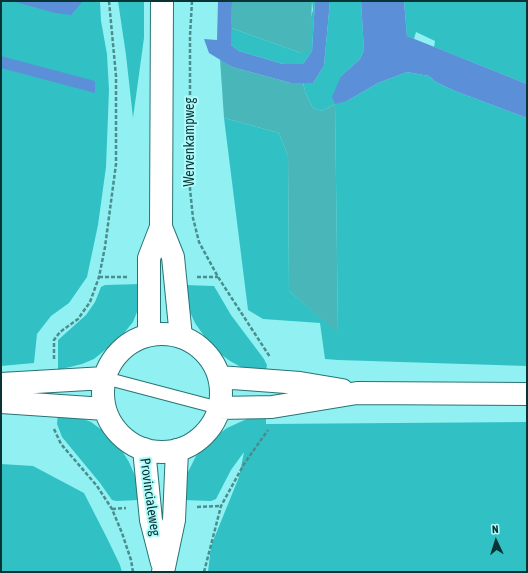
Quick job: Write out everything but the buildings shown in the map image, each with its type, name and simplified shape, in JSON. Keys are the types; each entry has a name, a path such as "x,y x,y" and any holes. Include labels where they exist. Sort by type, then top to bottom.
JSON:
{"main road":[{"name":"Wervenkampweg","path":"149,335 149,258 161,228 162,1"},
{"name":"Wervenkampweg","path":"161,228 173,257 181,337"},
{"path":"160,334 171,334 181,337 201,348 215,366 219,377 221,393 219,408 213,422 204,435 187,447 166,452 155,452 144,449 134,445 124,438 109,420 105,409 103,392 104,378 112,362 122,350 134,341 149,335 160,334"},
{"path":"219,377 300,383 357,393 527,394"},
{"path":"1,384 104,378"},
{"path":"219,408 272,407 357,393"},
{"path":"1,402 105,409"},
{"name":"Provincialeweg","path":"144,449 151,520 163,570"},
{"name":"Provincialeweg","path":"163,570 174,520 177,450"}],"lane":[{"path":"104,378 219,408"}],"path":[{"path":"54,380 54,340 60,332 78,319 90,302 99,277 104,247 116,164 116,76 109,1"},
{"name":"Wervenkampweg","path":"192,1 190,36 190,189 193,218 199,242 218,277 272,360 272,380"},
{"path":"54,406 53,428 61,444 97,486 112,509 122,533 131,560 133,572"},
{"path":"204,572 221,506 244,464 272,426 272,407"}],"shaded area":[{"path":"1,1 100,1 101,21 107,54 109,90 106,167 98,225 87,277 69,303 51,316 37,334 34,363 1,366"},
{"path":"12,1 83,1 71,15 55,13"},
{"path":"118,1 144,1 144,38 133,118 126,55"},
{"path":"218,1 232,1 231,45 239,51 283,64 303,64 312,51 315,1 330,1 324,66 313,83 291,83 232,67 209,53 204,39 217,40"},
{"path":"232,1 312,1 310,50 301,53 231,28"},
{"path":"312,1 315,1 312,51 303,64 283,64 239,51 231,45 231,28 301,53 313,10"},
{"path":"330,1 361,1 364,50 360,59 341,76 347,101 378,83 407,72 429,76 436,82 455,91 527,118 527,366 325,359 320,323 263,319 248,310 224,118 279,133 288,156 289,291 338,332 335,104 322,111 313,108 306,94 303,83 313,83 324,66"},
{"path":"361,1 404,1 407,36 527,84 527,118 455,91 436,82 429,76 407,72 378,83 347,101 335,104 332,97 341,76 360,59 364,50"},
{"path":"404,1 527,1 527,84 434,47 435,41 416,32 414,39 407,36"},
{"path":"1,56 95,81 95,93 1,68"},
{"path":"220,59 232,67 291,83 303,83 306,94 313,108 322,111 335,104 338,333 289,291 288,156 279,133 224,118"},
{"path":"142,284 140,300 133,322 120,338 94,359 82,364 58,370 58,340 86,315 95,302 101,287 105,285"},
{"path":"185,285 214,286 231,315 264,359 267,365 266,371 251,370 241,367 219,353 209,343 195,323 190,312"},
{"path":"58,413 81,418 91,422 106,433 119,446 129,462 136,478 139,500 112,500 62,437 57,424"},
{"path":"266,414 266,424 527,422 527,572 208,572 211,546 239,477 244,452 231,470 216,499 211,501 183,500 185,478 196,456 216,436 227,428 240,422 252,417"},
{"path":"1,464 33,466 84,493 120,565 122,572 1,572"}]}
